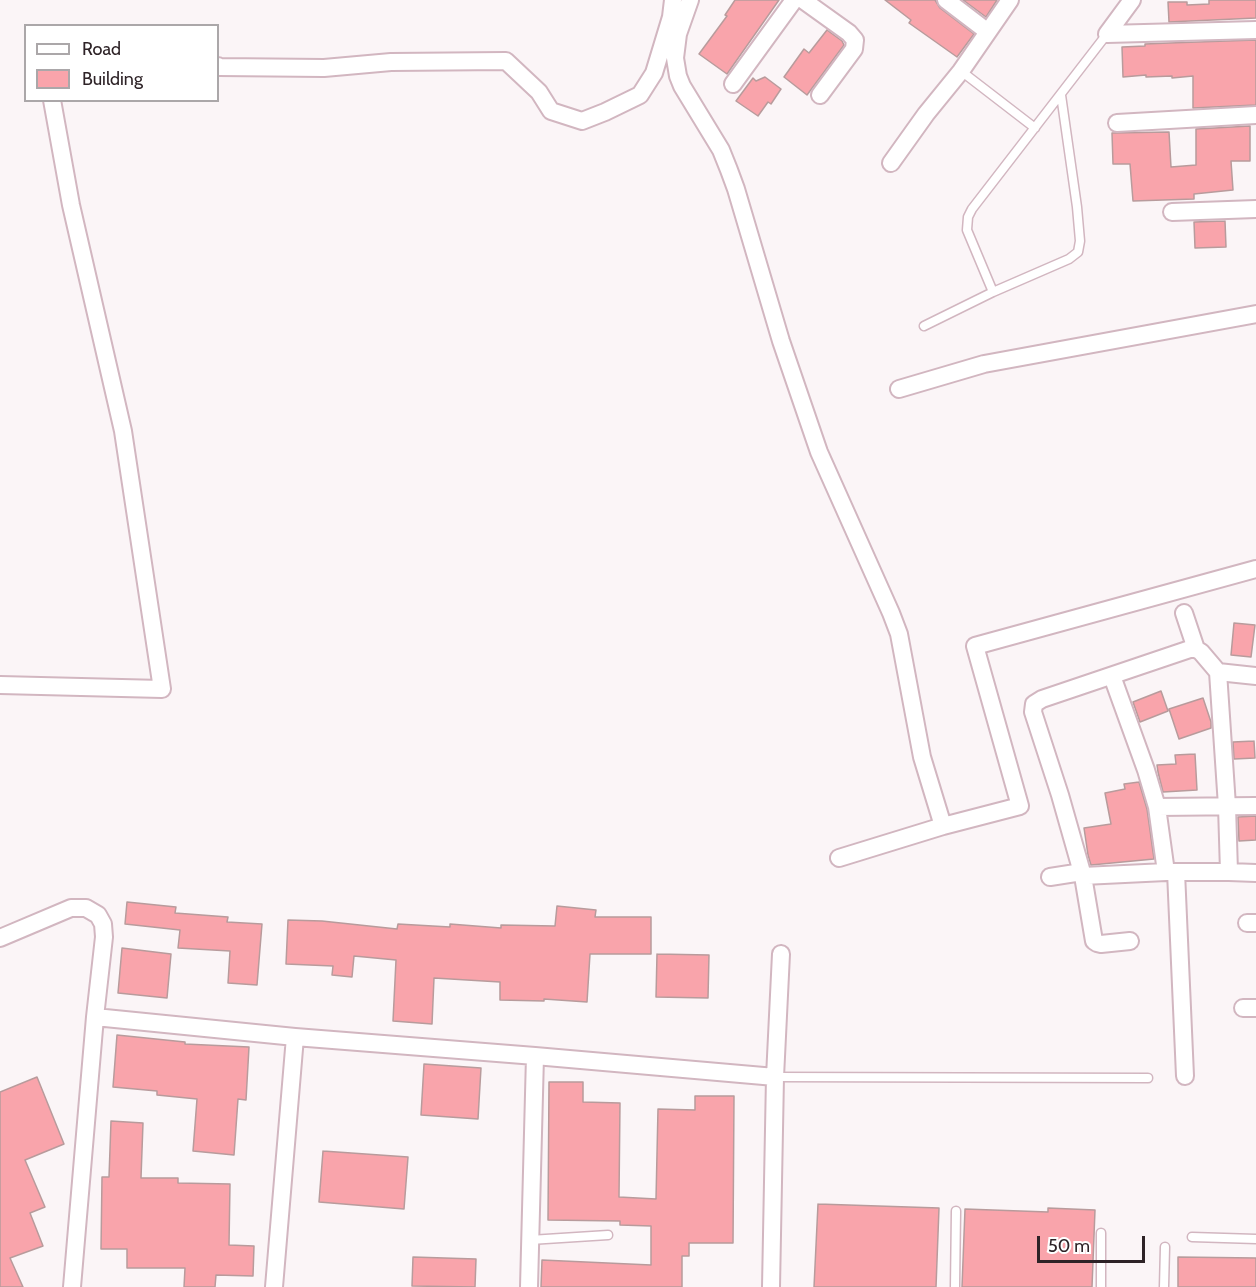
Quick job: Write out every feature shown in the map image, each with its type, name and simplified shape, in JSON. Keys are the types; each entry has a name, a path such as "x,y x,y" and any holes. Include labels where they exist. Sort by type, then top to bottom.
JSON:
{"street":[{"path":"219,67 324,68 391,62 506,61 539,92 551,111 582,121 640,95 654,73 671,17 673,0"},
{"path":"690,0 678,34 675,58 678,75 682,86 721,150 729,170 781,341 819,452 899,634 922,757 943,826"},
{"path":"732,84 794,0"},
{"path":"803,0 849,33 855,40 854,49 820,95"},
{"path":"945,0 988,32"},
{"path":"891,163 926,114 961,71 1010,0"},
{"path":"1107,34 1132,0"},
{"path":"1107,34 1256,30"},
{"path":"0,685 162,689 123,431 70,205 52,102"},
{"path":"1117,123 1256,115"},
{"path":"1172,212 1256,209"},
{"path":"899,389 984,364 1256,314"},
{"path":"839,858 943,826 1020,806 975,646 1256,568"},
{"path":"1184,613 1196,649"},
{"path":"1130,941 1101,944 1094,941 1083,874 1033,712 1034,704 1042,699 1190,649 1201,652 1218,672 1227,806 1228,872"},
{"path":"1218,672 1256,676"},
{"path":"1112,676 1146,770 1157,807 1171,872 1185,1076"},
{"path":"1157,807 1256,806"},
{"path":"1050,877 1171,872 1256,873"},
{"path":"0,938 70,908 86,908 98,915 103,924 104,937 72,1287"},
{"path":"771,1287 775,1077 781,954"},
{"path":"95,1017 775,1077"},
{"path":"274,1287 295,1036"},
{"path":"528,1287 535,1056"}],"lane":[{"path":"993,292 967,230 968,217 1107,34"},
{"path":"961,71 1035,128"},
{"path":"924,326 993,292 1069,259 1078,252 1080,241 1077,207 1061,94"},
{"path":"775,1077 1148,1078"},
{"path":"955,1287 956,1211"},
{"path":"1101,1233 1101,1287"},
{"path":"530,1240 608,1235"},
{"path":"1191,1237 1256,1239"},
{"path":"1164,1287 1165,1247"}],"building":[{"path":"735,0 779,0 727,74 699,54 727,16 725,15"},
{"path":"885,0 935,0 940,8 974,34 957,57 909,23 911,20"},
{"path":"963,0 997,0 986,17"},
{"path":"1209,0 1256,0 1256,18 1169,22 1168,2 1187,2 1187,5 1209,4"},
{"path":"827,30 844,45 807,95 784,77 804,49 809,53"},
{"path":"1256,40 1256,105 1193,108 1193,76 1123,77 1122,47"},
{"path":"765,77 781,89 771,104 768,102 758,116 736,101 753,78 756,81"},
{"path":"1250,126 1250,161 1231,161 1233,190 1194,194 1194,199 1133,201 1130,164 1113,164 1112,133 1169,132 1171,167 1196,165 1196,129"},
{"path":"1225,221 1226,247 1195,248 1194,222"},
{"path":"1234,623 1255,625 1251,657 1231,655"},
{"path":"1161,691 1168,711 1140,722 1133,702"},
{"path":"1203,698 1211,728 1179,739 1169,709"},
{"path":"1254,741 1255,758 1234,759 1233,742"},
{"path":"1195,754 1197,790 1163,792 1157,765 1176,764 1175,755"},
{"path":"1139,782 1147,809 1154,859 1091,865 1084,828 1111,824 1105,793 1125,789 1124,784"},
{"path":"1256,816 1256,840 1239,841 1238,817"},
{"path":"127,902 176,907 175,913 228,917 227,922 262,924 257,985 228,983 230,951 178,948 180,930 125,924"},
{"path":"557,906 596,910 595,917 651,917 651,954 590,954 587,1002 544,999 544,1001 500,1000 500,982 434,978 432,1024 393,1021 396,960 354,956 352,977 332,975 333,966 286,964 288,920 322,921 397,929 398,924 450,927 450,924 501,928 501,925 555,926"},
{"path":"122,948 171,954 167,998 118,993"},
{"path":"657,954 709,955 708,998 656,997"},
{"path":"117,1035 185,1042 185,1044 249,1047 246,1100 238,1099 234,1155 193,1151 197,1099 157,1095 157,1091 113,1087"},
{"path":"424,1064 481,1068 478,1119 421,1115"},
{"path":"37,1077 64,1144 25,1160 45,1207 30,1213 43,1246 10,1258 23,1287 0,1287 0,1092"},
{"path":"549,1082 583,1082 583,1102 620,1103 619,1197 656,1199 658,1109 695,1110 695,1096 734,1096 733,1243 689,1243 689,1256 682,1256 682,1287 541,1287 542,1260 651,1265 651,1226 620,1225 620,1221 548,1220"},
{"path":"111,1121 143,1123 141,1178 178,1178 178,1183 230,1184 229,1245 254,1246 253,1276 216,1275 215,1287 184,1287 185,1268 127,1268 127,1249 101,1249 102,1177 109,1177"},
{"path":"323,1151 408,1157 404,1209 319,1202"},
{"path":"818,1204 939,1208 936,1287 814,1287"},
{"path":"1048,1208 1095,1210 1092,1287 962,1287 965,1209 1048,1212"},
{"path":"413,1257 476,1259 475,1287 412,1286"},
{"path":"1178,1257 1256,1258 1256,1287 1178,1287"}]}
